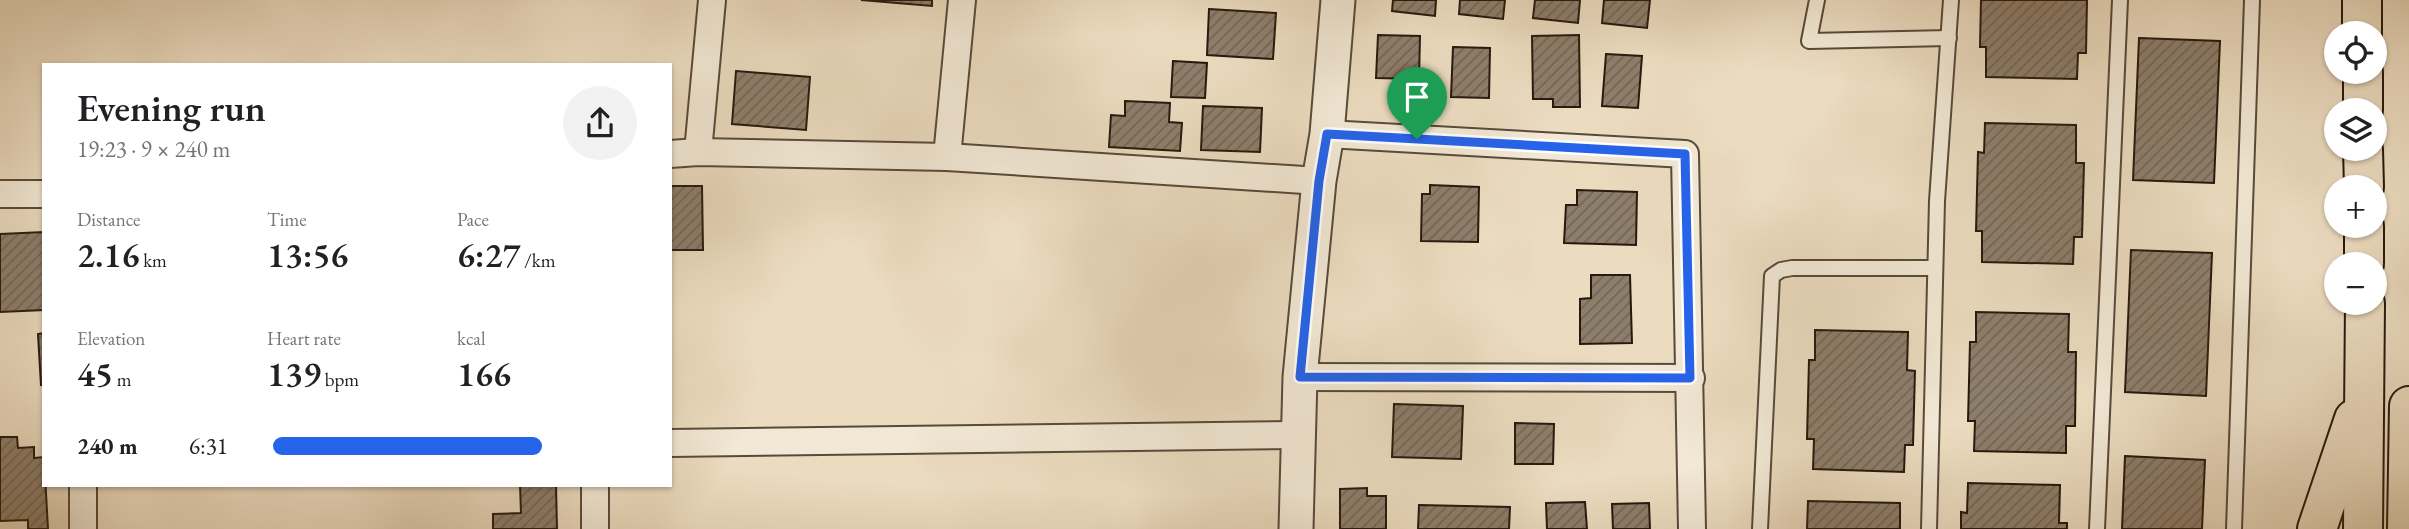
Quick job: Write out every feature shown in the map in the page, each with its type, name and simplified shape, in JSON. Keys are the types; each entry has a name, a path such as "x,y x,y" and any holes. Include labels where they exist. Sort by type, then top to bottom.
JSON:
{"highway":[{"path":"2362,0 2362,21"},
{"path":"2363,529 2365,315"},
{"path":"2317,529 2365,387"},
{"path":"2407,529 2409,406"}],"street":[{"path":"698,152 712,0"},
{"path":"947,157 962,0"},
{"path":"1296,529 1300,377 1319,181 1327,134 1338,0"},
{"path":"1327,134 1685,154 1692,529"},
{"path":"672,154 698,152 947,157 1319,181"},
{"path":"0,194 42,194"},
{"path":"1300,377 1690,378"},
{"path":"672,443 1297,435"},
{"path":"83,487 83,529"},
{"path":"594,487 595,529"}],"lane":[{"path":"1817,0 1809,41 1949,38"},
{"path":"1929,529 1937,201 1951,0"},
{"path":"2097,529 2120,0"},
{"path":"2234,529 2252,0"},
{"path":"1760,529 1772,276 1781,270 1792,268 1936,268"}],"building":[{"path":"861,0 932,0 932,6"},
{"path":"1393,0 1436,0 1435,16 1392,11"},
{"path":"1460,0 1505,0 1503,19 1459,14"},
{"path":"1535,0 1580,0 1578,23 1533,18"},
{"path":"1604,0 1650,0 1647,28 1602,23"},
{"path":"1981,0 2087,0 2086,53 2078,53 2077,79 1986,77 1986,47 1980,47"},
{"path":"1209,9 1276,13 1273,59 1207,55"},
{"path":"1378,35 1420,36 1419,79 1376,78"},
{"path":"1579,35 1580,107 1553,107 1553,99 1533,99 1532,36"},
{"path":"2139,38 2220,41 2214,183 2133,180"},
{"path":"1453,47 1490,48 1489,98 1451,97"},
{"path":"1606,54 1642,56 1638,108 1602,106"},
{"path":"1173,61 1207,63 1205,98 1171,97"},
{"path":"736,71 810,77 806,130 732,124"},
{"path":"1125,101 1170,103 1169,122 1182,123 1180,151 1109,147 1111,115 1125,116"},
{"path":"1203,106 1262,108 1260,152 1201,150"},
{"path":"1985,123 2076,125 2076,163 2084,163 2082,237 2074,237 2073,264 1982,262 1982,231 1976,231 1978,152 1984,153"},
{"path":"1430,185 1479,187 1478,242 1421,241 1422,194 1430,194"},
{"path":"672,186 702,186 703,250 672,250"},
{"path":"1577,190 1637,192 1636,245 1564,243 1566,205 1577,205"},
{"path":"42,232 42,310 0,312 0,234"},
{"path":"2131,250 2212,253 2206,396 2125,392"},
{"path":"1591,275 1630,275 1632,343 1580,344 1580,299 1591,298"},
{"path":"1976,312 2069,314 2068,352 2076,352 2075,426 2066,426 2066,453 1974,451 1975,421 1968,421 1970,342 1976,342"},
{"path":"1815,330 1908,332 1907,370 1915,371 1913,445 1905,445 1904,472 1813,469 1814,439 1807,439 1809,360 1815,360"},
{"path":"42,333 42,385 41,385 38,334"},
{"path":"1394,404 1463,406 1461,459 1392,457"},
{"path":"1515,423 1554,424 1553,464 1515,464"},
{"path":"0,437 17,437 18,448 34,447 34,458 42,457 42,487 46,487 48,529 28,529 28,520 0,521"},
{"path":"2125,456 2205,460 2202,529 2122,529"},
{"path":"1968,483 2060,485 2059,523 2067,523 2067,529 1961,529 1961,512 1967,513"},
{"path":"520,487 556,487 557,529 493,529 493,514 521,513"},
{"path":"1367,488 1367,496 1386,496 1386,529 1340,529 1340,489"},
{"path":"1808,501 1900,503 1900,529 1807,529"},
{"path":"1585,502 1587,529 1547,529 1546,503"},
{"path":"1649,503 1650,529 1613,529 1612,504"},
{"path":"1419,505 1510,507 1509,529 1418,529"}],"route":[{"path":"1327,134 1417,139 1685,154 1690,378 1300,377 1319,181 1327,134"}]}
